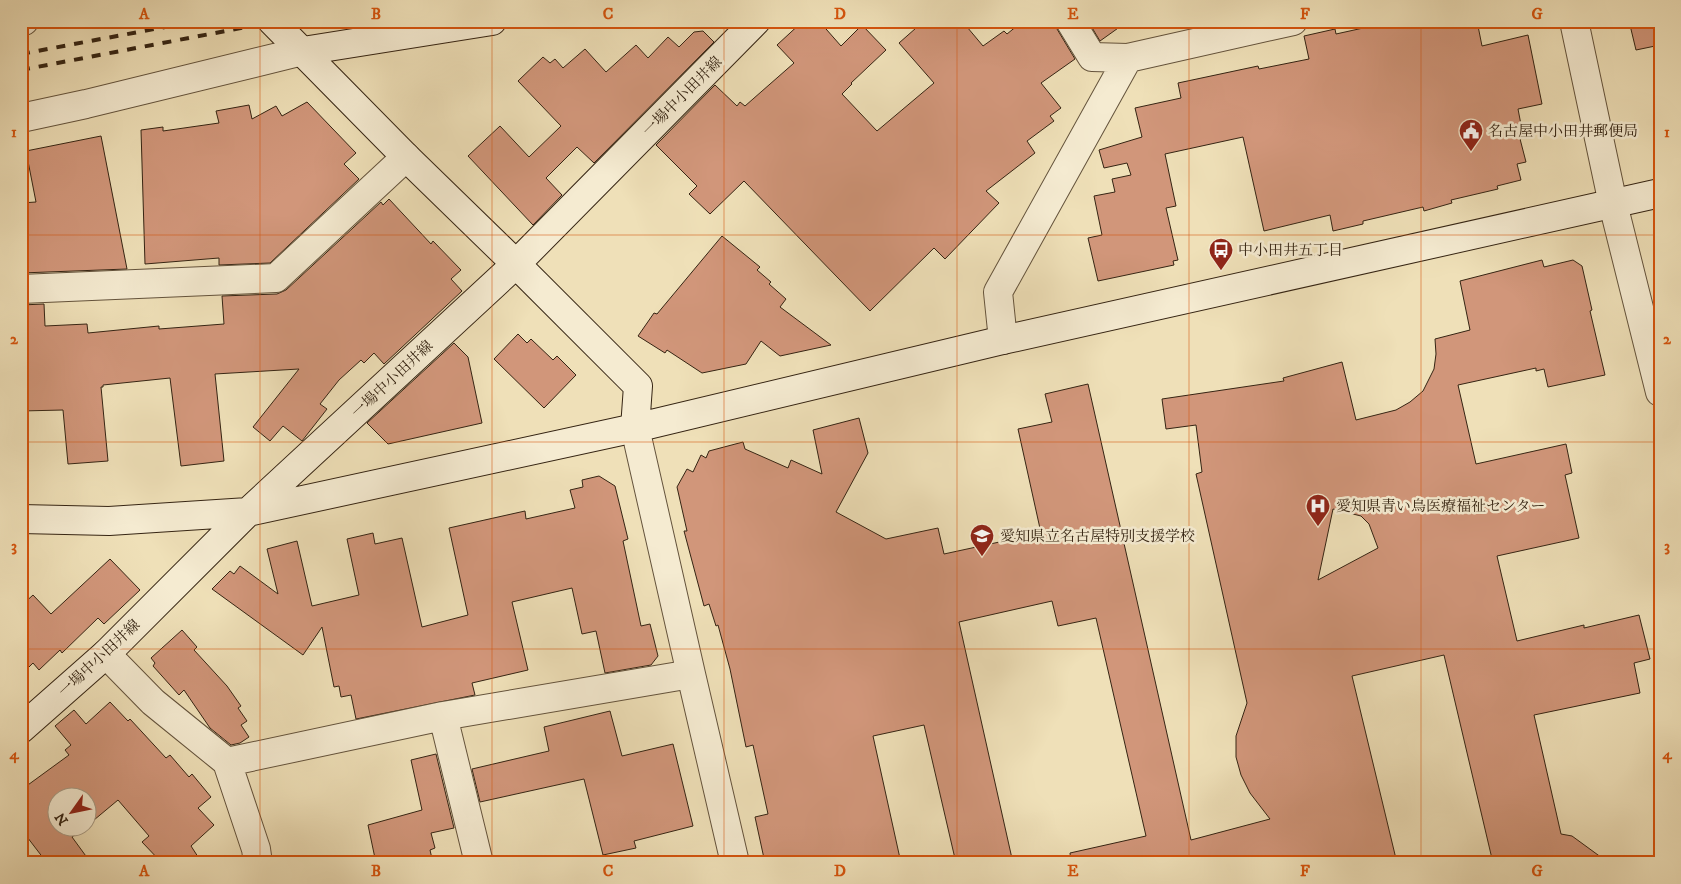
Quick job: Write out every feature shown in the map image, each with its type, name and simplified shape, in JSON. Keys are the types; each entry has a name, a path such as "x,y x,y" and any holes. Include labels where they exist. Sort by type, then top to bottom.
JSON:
{"street":[{"path":"272,21 406,157 638,386 636,428 735,863"},
{"path":"21,118 303,51 492,21"},
{"name":"一場中小田井線","path":"21,729 106,654 248,512 516,264 756,21"},
{"path":"1070,21 1092,56 1128,58 1230,28 1293,21"},
{"path":"1574,21 1613,204 1660,392"},
{"path":"1003,340 998,292 1128,58"},
{"path":"21,289 276,278 406,157"},
{"path":"21,519 109,521 248,512 636,428 1003,340 1660,193"},
{"path":"106,654 153,702 227,762 256,849 258,863"},
{"path":"227,762 443,716 691,674"},
{"path":"443,716 480,863"}],"building":[{"path":"803,21 819,21 841,46 862,25 886,50 842,94 877,131 934,83 899,43 924,21 962,21 983,46 1004,31 1007,34 1023,21 1054,21 1075,59 1041,83 1061,108 1050,116 1054,121 1027,141 1035,153 986,191 999,203 945,259 934,248 870,311 744,181 710,214 689,194 697,186 656,145 715,85 737,106 740,102 745,106 794,63 777,45"},
{"path":"1088,21 1128,21 1100,41"},
{"path":"1395,21 1477,21 1482,46 1528,35 1542,104 1518,109 1523,135 1519,135 1526,162 1517,164 1521,180 1497,186 1498,189 1451,200 1452,203 1424,211 1423,207 1363,221 1363,224 1333,231 1330,215 1264,231 1243,137 1165,154 1176,206 1166,208 1178,260 1173,261 1174,265 1098,281 1088,238 1102,235 1094,196 1115,192 1112,179 1131,175 1127,163 1104,168 1099,150 1142,137 1135,108 1181,98 1178,83 1258,66 1259,69 1309,59 1304,36 1335,29 1336,34"},
{"path":"1629,21 1660,21 1660,45 1636,50"},
{"path":"703,31 714,42 594,163 577,147 546,178 562,195 533,225 468,156 500,126 529,157 561,126 518,81 543,57 550,63 555,59 563,68 585,49 606,72 636,45 648,58 668,37 679,47 694,32"},
{"path":"307,102 356,153 344,164 359,179 270,263 219,265 219,258 145,264 141,130 163,127 163,131 219,123 216,111 249,105 252,119 276,106 282,116"},
{"path":"101,136 127,269 21,273 21,203 36,202 26,151"},
{"path":"389,199 431,244 433,241 461,270 451,279 462,291 384,364 374,353 364,363 361,360 339,380 320,404 327,409 302,441 283,426 270,441 253,427 299,369 215,374 224,461 181,466 170,378 103,385 101,387 108,461 68,464 63,410 21,411 21,305 44,304 45,326 87,324 88,333 159,326 159,329 224,324 222,296 277,294 286,290 381,202 383,205"},
{"path":"722,236 760,267 757,270 786,299 780,307 831,345 780,356 761,341 746,364 702,373 667,350 665,353 638,336 654,313 657,314"},
{"path":"1542,260 1544,267 1573,260 1582,266 1605,375 1548,387 1544,369 1536,371 1536,368 1458,385 1476,464 1566,444 1572,473 1565,475 1579,538 1497,556 1517,641 1584,625 1584,628 1639,615 1650,659 1634,663 1640,693 1534,715 1561,834 1572,836 1609,863 1493,863 1444,655 1352,676 1397,863 1071,863 1070,853 1146,836 1096,618 1058,626 1052,601 959,622 1013,863 956,863 924,725 873,736 901,863 765,863 755,817 768,814 753,745 746,747 730,669 718,625 716,626 709,604 704,606 684,531 687,531 677,487 687,469 693,472 701,455 706,458 709,451 743,442 745,449 788,468 791,460 822,474 813,430 859,418 868,453 836,512 886,539 938,528 944,554 1041,533 1018,429 1052,422 1045,394 1088,384 1191,840 1270,819 1250,793 1241,775 1236,757 1236,736 1247,703 1196,474 1202,472 1196,425 1166,429 1162,399 1284,381 1283,378 1342,362 1356,420 1396,410 1410,402 1423,391 1434,369 1435,339 1470,330 1460,281","holes":["1333,509 1361,516 1369,524 1378,548 1318,580"]},
{"path":"518,334 527,343 531,339 553,360 557,356 576,375 544,408 494,359"},
{"path":"454,343 468,357 482,423 388,444 367,423"},
{"path":"599,476 615,486 628,539 623,541 641,626 650,624 658,656 651,665 605,673 596,631 582,634 572,588 512,602 528,670 472,683 475,695 356,719 351,695 341,697 339,686 334,687 322,627 303,655 212,589 230,571 234,574 240,566 278,594 267,549 297,541 312,606 359,595 347,539 373,533 375,544 402,538 422,627 468,615 449,528 525,511 526,519 575,508 570,490 583,487 582,480"},
{"path":"110,559 140,590 104,624 98,618 62,653 60,650 39,670 33,663 21,675 21,606 33,595 51,614"},
{"path":"182,630 197,647 194,650 227,686 241,706 238,708 247,721 241,725 249,737 240,743 231,745 210,728 184,690 179,695 153,666 155,663 151,658"},
{"path":"110,702 128,721 130,719 166,758 170,755 189,777 192,774 211,797 198,808 214,825 191,846 202,863 162,863 142,842 149,836 118,800 98,817 98,786 48,786 48,836 73,836 72,837 91,863 47,863 21,829 21,790 69,755 65,750 71,745 55,726 74,710 86,724"},
{"path":"610,711 622,756 673,744 693,826 634,841 636,848 603,855 584,779 480,802 472,769 549,751 544,727"},
{"path":"436,754 454,828 431,833 435,848 430,850 433,863 376,863 368,825 422,810 411,760"}],"railway":[{"path":"21,54 197,21"},
{"path":"21,70 278,21"}],"place":[{"name":"名古屋中小田井郵便局","path":"1471,152"},
{"name":"中小田井五丁目","path":"1221,271"},
{"name":"愛知県青い鳥医療福祉センター","path":"1318,527"},
{"name":"愛知県立名古屋特別支援学校","path":"982,557"}]}
